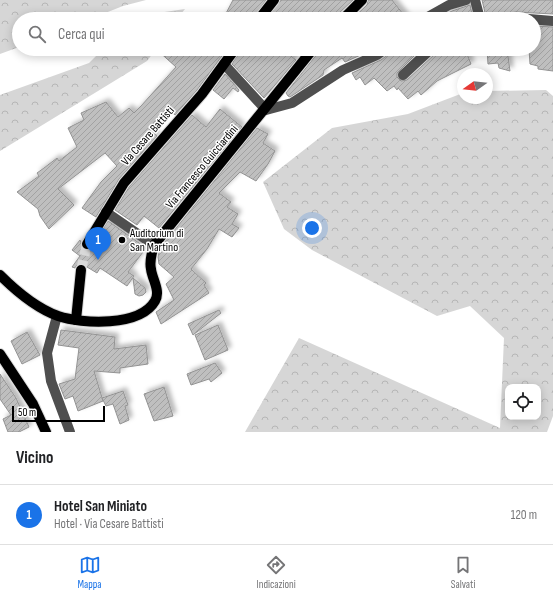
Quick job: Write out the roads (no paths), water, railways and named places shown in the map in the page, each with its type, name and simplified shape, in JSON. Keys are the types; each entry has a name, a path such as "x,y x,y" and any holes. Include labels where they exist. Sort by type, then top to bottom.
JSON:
{"main road":[{"path":"265,12 274,0"},
{"path":"350,12 362,0"},
{"name":"Via Cesare Battisti","path":"87,244 124,183 202,94 230,56"},
{"name":"Via Francesco Guicciardini","path":"0,276 19,293 57,316 76,320 103,322 125,320 150,308 156,301 158,294 150,268 154,245 266,110 308,56"},
{"path":"76,320 81,270"},
{"path":"0,354 33,404 46,432"}],"street":[{"path":"436,12 449,5 466,0"},
{"path":"475,0 478,12"},
{"path":"541,20 553,21"},
{"path":"224,64 266,110 292,103 344,70 375,56"},
{"path":"403,75 423,56"},
{"path":"106,212 154,245"},
{"path":"57,316 47,353 52,381 70,432"}],"tunnel":[{"path":"81,270 87,244"}],"place":[{"name":"Auditorium di San Martino","path":"122,240"},
{"name":"Hotel San Miniato","path":"98,260"}]}
